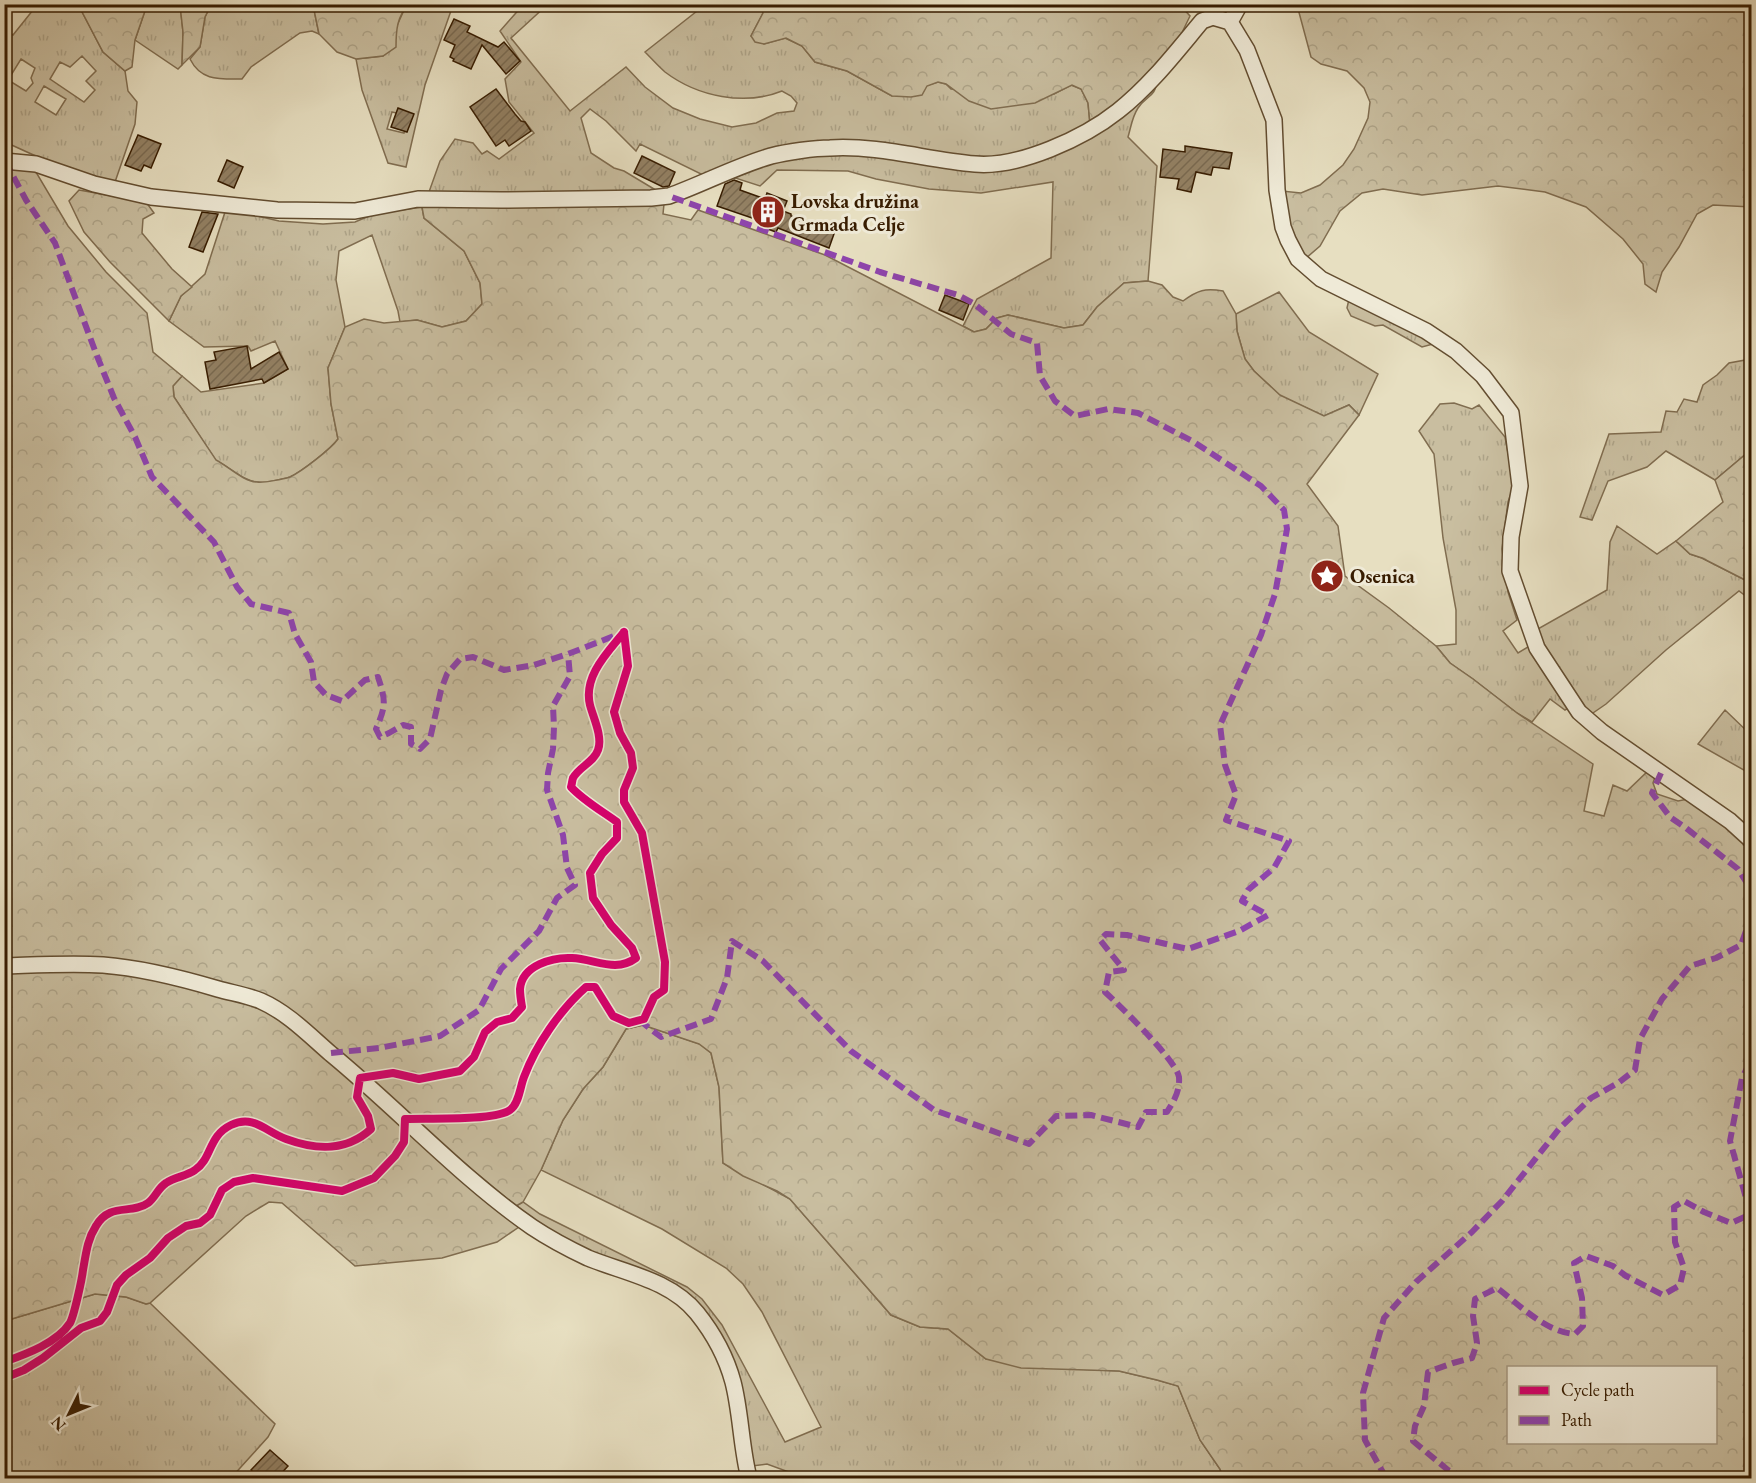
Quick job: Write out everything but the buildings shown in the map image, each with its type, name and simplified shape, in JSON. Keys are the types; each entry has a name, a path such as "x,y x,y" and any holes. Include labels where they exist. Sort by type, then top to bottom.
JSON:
{"street":[{"path":"1230,22 1240,4"},
{"path":"4,161 36,164 94,184 152,196 278,210 355,211 418,199 501,200 669,196 772,156 829,147 861,148 977,165 1010,162 1076,138 1118,112 1202,21 1213,17 1230,22 1247,50 1274,120 1277,190 1283,227 1298,259 1321,279 1426,330 1456,351 1483,376 1511,413 1520,486 1511,537 1510,571 1538,648 1579,712 1602,732 1730,821 1752,841"},
{"path":"4,966 100,965 189,980 260,1001 293,1021 349,1068 459,1168 532,1226 558,1243 588,1258 664,1287 695,1311 718,1342 732,1381 749,1479"}],"green space":[{"path":"313,4 409,5 400,18 396,47 383,56 356,59 337,52 319,34"},
{"path":"706,4 760,5 763,13 751,36 764,44 785,38 802,46 815,62 847,71 892,96 938,82 946,84 951,89 1054,94 1071,85 1081,89 1088,103 1090,124 1039,149 997,157 944,155 858,142 705,176 640,144 636,151 606,121 590,109 581,118 591,153 659,192 626,194 429,192 440,161 455,139 473,143 482,154 487,151 499,159 534,133 509,102 505,79 521,62 500,31 523,5 547,5 511,38 570,111 626,67 645,87 673,108 700,119 732,127 756,123 777,113 794,111 797,103 782,91 768,96 737,98 722,97 692,88 665,72 645,52"},
{"path":"760,4 1179,4 1190,16 1176,45 1123,100 1090,124 1088,103 1081,89 1072,85 1035,103 991,109 969,101 946,84 938,82 927,86 922,95 892,96 847,71 815,62 802,46 786,38 764,44 755,42 751,36 763,13"},
{"path":"37,5 72,5 80,8 103,52 125,71 128,91 137,102 135,124 115,182 58,165 5,142 4,31 13,35","holes":["82,56 96,71 86,81 95,90 84,102 50,79 60,62 70,67","21,59 35,68 31,78 33,83 26,91 8,80","44,86 66,99 56,115 35,102"]},
{"path":"82,5 147,5 135,40 132,67 125,71 103,52 80,8"},
{"path":"147,5 180,5 183,32 182,65 178,69 135,40"},
{"path":"180,5 211,5 205,17 200,47 182,65 183,32"},
{"path":"211,5 313,5 319,34 312,31 300,33 251,67 242,79 212,77 200,71 190,59 200,47 205,17"},
{"path":"409,5 453,5 425,85 406,167 388,163 362,90 356,59 383,56 405,8","holes":["392,112 410,116 404,133 387,129"]},
{"path":"1297,5 1751,5 1751,207 1713,205 1697,214 1662,272 1656,292 1645,284 1643,264 1623,239 1586,207 1545,192 1498,186 1422,195 1383,189 1362,193 1340,211 1320,246 1305,259 1285,214 1282,191 1301,193 1320,185 1343,165 1354,149 1368,118 1370,102 1364,88 1347,71 1321,64 1311,57"},
{"path":"1157,80 1153,93 1136,111 1128,137 1157,166 1148,281 1124,283 1097,307 1083,325 1064,328 1008,315 997,318 986,329 974,332 963,326 977,299 1051,258 1053,182 981,193 929,189 848,171 777,170 760,186 729,176 755,165 829,152 925,161 1040,158"},
{"path":"4,152 33,167 68,226 106,272 147,313 153,352 182,376 173,386 174,397 216,460 241,477 257,482 290,477 316,460 338,439 331,404 328,368 345,327 364,319 384,323 417,320 442,327 466,321 482,304 480,283 464,251 424,218 422,207 438,203 664,204 663,214 691,220 698,210 825,255 974,332 986,329 997,318 1008,315 1064,328 1083,325 1097,307 1124,283 1148,281 1162,285 1173,297 1183,301 1202,291 1223,291 1236,314 1237,331 1245,359 1254,371 1280,395 1324,416 1349,405 1359,415 1307,484 1338,526 1345,576 1436,646 1450,663 1517,713 1593,764 1584,811 1604,816 1613,785 1627,791 1649,770 1656,774 1653,783 1657,794 1678,801 1688,799 1727,826 1751,847 1751,1478 1223,1478 1220,1469 1200,1440 1178,1386 1119,1371 1021,1368 986,1359 948,1329 920,1327 891,1315 790,1199 743,1176 723,1163 719,1087 711,1053 699,1044 643,1025 626,1029 603,1067 583,1089 563,1120 541,1170 523,1202 516,1206 450,1151 242,988 5,959"},
{"path":"79,190 146,202 154,213 143,219 142,233 172,269 192,287 181,296 169,321 110,262 84,232 69,201"},
{"path":"422,207 424,218 464,251 480,283 482,304 466,321 442,327 417,320 400,322 372,235 339,251 336,280 345,327 328,368 331,404 338,439 323,454 301,470 290,477 274,481 253,481 216,461 174,397 173,386 182,376 201,392 264,383 288,369 275,341 251,351 248,346 204,347 169,321 181,296 205,274 226,209 279,221 323,224 355,222 374,214"},
{"path":"1279,292 1309,332 1378,374 1359,415 1349,405 1324,416 1280,396 1245,359 1237,331 1236,314"},
{"path":"1349,299 1433,344 1422,347 1383,325 1375,326 1351,316 1347,308"},
{"path":"1751,359 1752,445 1747,453 1715,480 1666,451 1647,467 1608,481 1592,520 1580,517 1609,434 1661,432 1666,411 1677,412 1684,399 1697,402 1703,385 1729,363"},
{"path":"1454,403 1472,409 1479,405 1505,437 1514,485 1508,502 1502,549 1508,592 1517,620 1503,631 1518,653 1531,645 1570,707 1565,710 1550,699 1532,722 1450,663 1436,646 1456,644 1456,610 1443,538 1434,454 1419,431 1440,404"},
{"path":"1751,445 1751,583 1690,554 1676,541 1723,502 1715,480 1747,453"},
{"path":"1617,526 1657,554 1676,541 1690,554 1751,583 1751,600 1739,591 1590,715 1552,659 1536,630 1607,590 1610,542"},
{"path":"1725,710 1751,735 1749,773 1698,744"},
{"path":"75,971 127,975 192,987 245,1002 277,1017 318,1050 447,1166 519,1227 497,1242 442,1258 355,1266 282,1203 269,1202 246,1216 150,1303 146,1304 126,1297 95,1294 5,1321 5,972"},
{"path":"643,1025 700,1044 711,1053 719,1087 723,1163 790,1199 891,1315 920,1327 948,1329 986,1359 1119,1371 1178,1386 1200,1440 1220,1469 1223,1478 805,1478 767,1464 752,1466 705,1312 559,1237 516,1206 523,1202 540,1214 687,1287 702,1299 722,1325 785,1442 821,1427 762,1312 743,1284 726,1268 662,1229 541,1170 563,1120 583,1089 603,1067 626,1029"},
{"path":"95,1294 126,1297 146,1304 150,1303 275,1424 268,1437 231,1478 5,1478 5,1321"}],"marked path":[{"path":"5,161 26,200 55,243 114,398 135,437 152,477 214,542 237,587 251,604 289,613 295,634 311,662 314,682 326,695 342,701 365,680 378,677 384,703 376,729 380,737 403,725 411,727 411,744 420,749 430,739 447,674 460,659 473,657 504,670 534,665 619,634"},
{"path":"639,1020 661,1037 711,1019 727,978 732,941 763,961 851,1051 934,1110 1029,1144 1056,1116 1091,1115 1138,1127 1146,1112 1167,1112 1174,1100 1179,1077 1176,1069 1158,1046 1105,992 1109,972 1124,970 1100,940 1106,934 1127,935 1188,949 1239,931 1268,915 1242,901 1248,890 1274,868 1289,841 1226,820 1236,795 1225,765 1220,725 1261,635 1275,594 1287,529 1284,510 1261,486 1194,442 1138,413 1108,409 1075,416 1055,401 1040,376 1037,343 1011,334 973,303 958,295 880,272 669,196"},
{"path":"331,1053 379,1048 440,1036 479,1010 501,969 539,931 557,898 575,885 567,868 563,835 547,790 553,749 553,706 570,676 568,654"},
{"path":"1661,773 1652,793 1670,817 1738,869 1752,891"},
{"path":"1386,1478 1365,1440 1363,1393 1384,1318 1416,1282 1472,1232 1502,1201 1559,1129 1591,1098 1618,1083 1635,1070 1640,1039 1662,999 1690,966 1716,958 1741,945 1752,914"},
{"path":"1466,1478 1448,1470 1413,1441 1415,1426 1424,1406 1428,1372 1472,1358 1477,1343 1473,1316 1475,1299 1497,1288 1543,1323 1575,1334 1583,1326 1582,1298 1574,1263 1586,1256 1613,1266 1626,1276 1663,1295 1680,1285 1684,1268 1675,1242 1674,1207 1684,1201 1731,1223 1749,1215 1730,1141 1742,1078 1752,1058"}],"cycle path":[{"path":"4,1362 49,1342 70,1323 78,1297 89,1242 93,1231 102,1219 114,1211 135,1208 148,1203 166,1183 195,1170 205,1160 218,1135 231,1125 239,1122 253,1123 286,1139 319,1147 351,1142 371,1129 368,1116 357,1097 360,1078 393,1073 419,1079 460,1071 474,1057 485,1032 497,1022 512,1018 522,1007 520,989 522,981 532,968 548,961 564,958 613,965 636,958 632,948 611,925 593,898 590,873 602,854 617,838 617,822 571,787 573,778 593,758 599,745 589,694 593,674 604,656 624,632"},
{"path":"4,1378 24,1370 43,1358 81,1328 100,1321 107,1312 117,1285 126,1275 150,1258 168,1238 186,1226 200,1223 210,1215 222,1190 234,1182 253,1178 342,1191 374,1178 395,1156 404,1142 405,1119 490,1116 510,1110 515,1104 529,1065 542,1041 558,1017 586,987 595,987 613,1016 629,1023 644,1019 654,997 664,990 665,962 642,833 624,802 624,790 633,768 631,753 620,733 614,712 628,666 624,632"}],"place":[{"name":"Lovska družina Grmada Celje","path":"768,212"},
{"name":"Osenica","path":"1327,576"}]}
